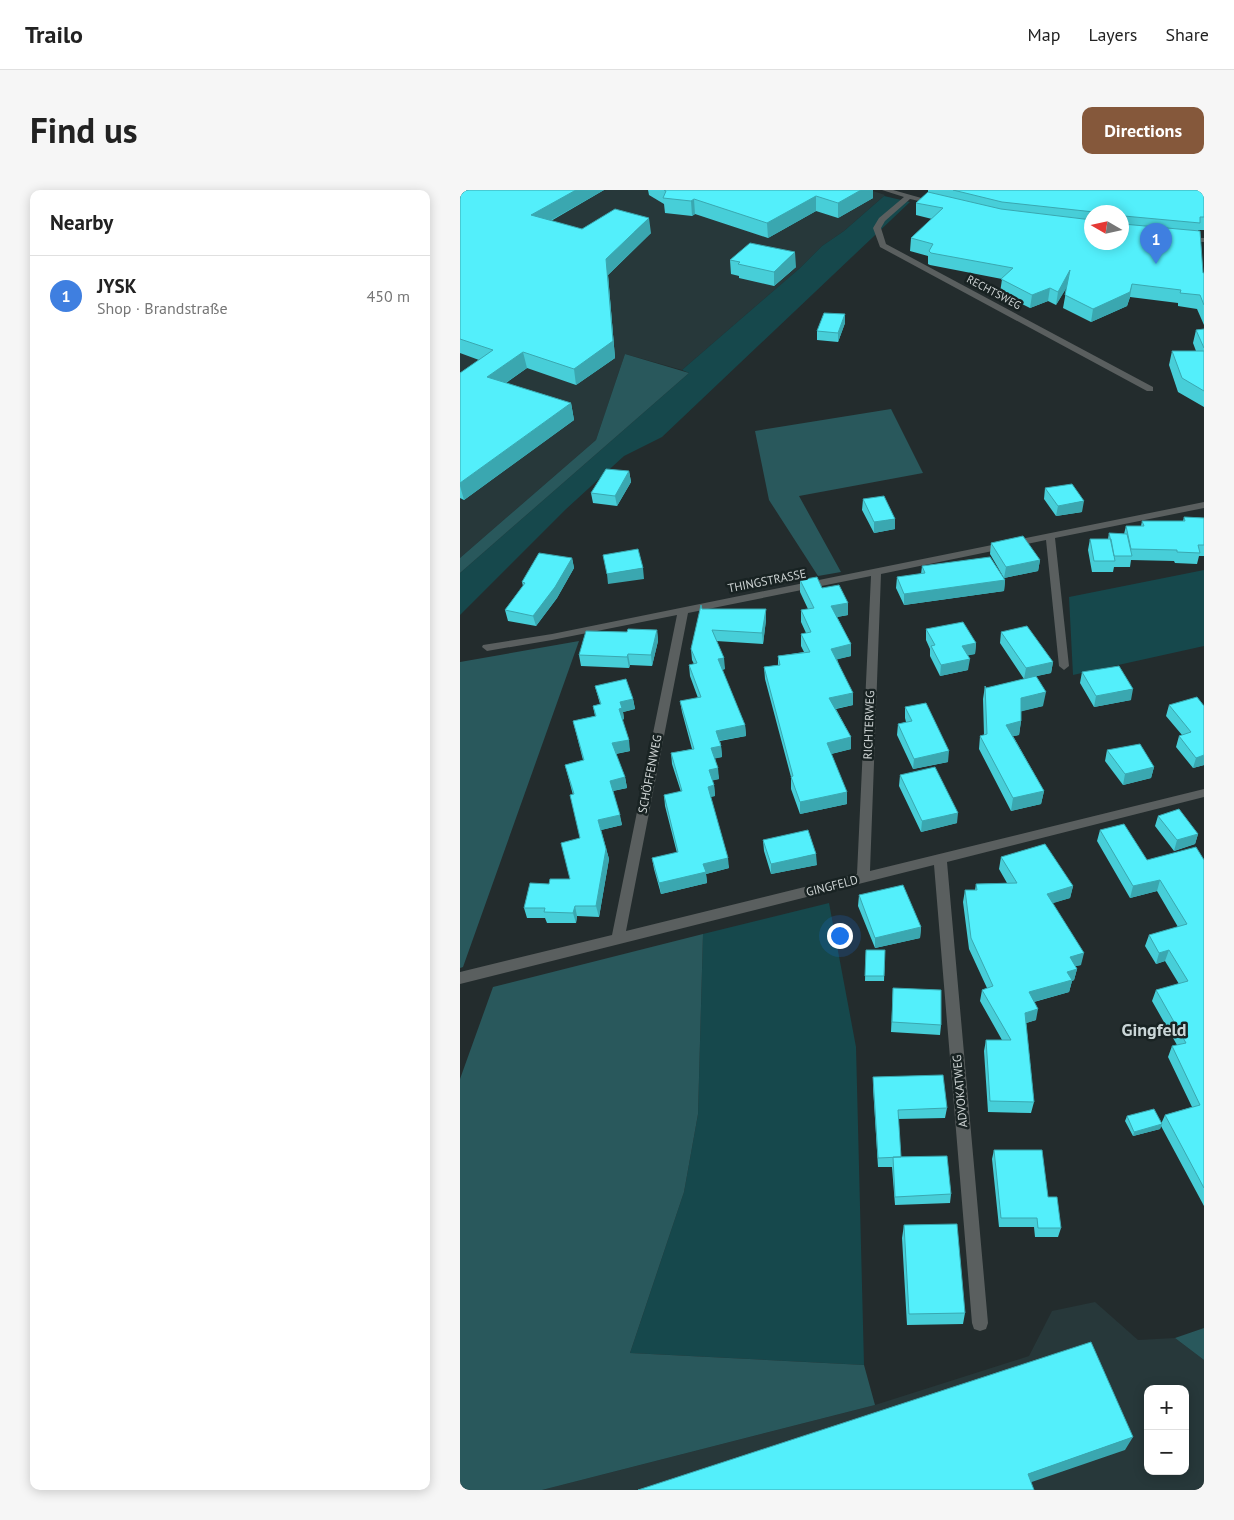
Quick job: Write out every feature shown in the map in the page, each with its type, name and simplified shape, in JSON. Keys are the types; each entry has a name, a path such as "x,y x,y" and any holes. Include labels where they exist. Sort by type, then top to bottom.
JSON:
{"street":[{"path":"885,190 944,204"},
{"name":"RECHTSWEG","path":"909,196 882,220 877,228 884,245 1150,389"},
{"path":"1174,239 1204,240"},
{"name":"THINGSTRASSE","path":"488,647 511,645 1204,505"},
{"path":"1050,535 1064,666"},
{"name":"RICHTERWEG","path":"863,878 876,571"},
{"name":"SCHÖFFENWEG","path":"618,938 683,610"},
{"name":"GINGFELD","path":"460,978 1204,794"},
{"name":"ADVOKATWEG","path":"940,859 980,1322"}],"shaded area":[{"path":"460,190 870,190 885,195 844,231 822,246 800,268 682,370 625,354 596,440 460,558"},
{"path":"884,196 910,202 662,437 624,456 565,510 460,615 460,573 689,373 682,370 800,268 822,246 844,231"},
{"path":"625,354 689,373 460,573 460,558 596,440"},
{"path":"891,409 923,473 799,496 841,572 818,576 769,500 755,431"},
{"path":"1204,570 1204,646 1073,675 1069,597"},
{"path":"579,641 463,967 460,968 460,662"},
{"path":"829,903 856,1047 864,1365 630,1353 684,1192 698,1114 703,934"},
{"path":"703,934 698,1114 684,1192 630,1353 864,1365 875,1405 542,1490 460,1490 460,1079 493,987"},
{"path":"1095,1302 1138,1340 1175,1338 1204,1360 1204,1490 542,1490 875,1405 1029,1356 1052,1311"},
{"path":"1204,1328 1204,1360 1175,1338"}],"building":[{"path":"460,190 576,190 531,215 582,229 615,209 649,218 606,259 613,341 574,369 523,352 487,377 571,403 460,483 460,373 493,350 460,339"},
{"path":"664,190 861,190 838,203 816,196 767,223 694,199 691,201 663,198 666,191"},
{"path":"953,190 1204,190 1204,217 1200,217 1200,223 1129,216 1129,205 1084,205 1084,211 1002,202"},
{"path":"928,192 1001,209 1084,219 1084,250 1129,250 1129,225 1200,231 1204,273 1204,305 1200,295 1180,293 1181,290 1132,284 1130,292 1093,309 1065,295 1070,270 1058,292 1050,288 1032,295 1001,279 1013,268 931,253 929,251 933,244 911,238 943,208 916,203"},
{"path":"750,243 795,252 774,272 738,264 740,262 730,260"},
{"path":"824,313 845,314 838,333 817,331"},
{"path":"1204,329 1204,348 1196,330"},
{"path":"1172,351 1204,351 1204,391 1182,378"},
{"path":"606,469 629,471 615,496 591,493"},
{"path":"1072,484 1084,501 1058,506 1045,488"},
{"path":"884,496 895,519 874,522 863,499"},
{"path":"1184,517 1204,518 1204,545 1198,545 1200,553 1177,552 1177,550 1131,549 1126,526 1144,526 1142,521 1185,521"},
{"path":"1109,533 1127,534 1132,556 1114,556"},
{"path":"1023,536 1040,560 1006,567 991,543"},
{"path":"1090,539 1111,539 1115,561 1094,561"},
{"path":"638,549 643,568 607,574 603,555"},
{"path":"539,553 572,558 555,587 533,616 505,610 525,583 522,582"},
{"path":"990,557 1005,580 904,594 897,577 925,573 922,566"},
{"path":"817,577 822,588 839,585 848,603 831,606 851,644 831,649 853,693 829,698 851,737 827,743 847,792 800,802 791,777 793,776 764,667 780,665 778,656 810,652 801,634 811,632 801,610 814,608 800,580"},
{"path":"701,605 702,609 766,609 762,633 712,630 724,658 718,659 745,725 716,731 721,746 711,748 718,768 709,770 714,785 708,787 728,858 703,864 706,872 659,883 652,858 678,852 664,795 682,791 671,753 694,749 680,701 701,697 689,665 697,663 691,649"},
{"path":"963,622 976,643 962,646 970,659 941,665 931,646 935,645 926,629"},
{"path":"1027,626 1053,662 1026,668 1001,632"},
{"path":"628,629 657,630 651,655 628,654 627,657 579,655 586,631 627,632"},
{"path":"1119,666 1133,689 1096,696 1082,672"},
{"path":"1036,676 1046,692 1021,698 1021,721 1006,725 1044,791 1013,798 980,736 987,734 985,686 986,688"},
{"path":"626,679 633,699 620,702 622,708 619,709 629,740 612,743 625,777 610,781 620,815 598,820 606,849 596,906 575,906 573,913 544,912 545,908 524,908 530,883 549,884 550,879 570,879 561,843 580,838 570,795 574,794 565,765 584,760 573,721 596,716 593,706 601,704 595,686"},
{"path":"1197,697 1204,706 1204,755 1196,758 1179,736 1191,732 1169,705"},
{"path":"926,703 949,751 914,759 898,724 912,721 905,707"},
{"path":"1140,744 1154,767 1125,774 1107,750"},
{"path":"935,767 958,813 922,821 900,775"},
{"path":"1179,809 1198,834 1177,840 1158,816"},
{"path":"1124,824 1147,860 1196,847 1204,860 1204,1188 1165,1115 1200,1105 1172,1046 1186,1043 1156,990 1188,981 1169,950 1159,953 1149,935 1187,924 1160,880 1133,886 1100,830"},
{"path":"808,830 816,854 771,864 763,840"},
{"path":"1045,844 1073,886 1047,894 1084,953 1070,957 1077,969 1067,972 1072,980 1029,992 1038,1009 1025,1013 1034,1102 990,1101 986,1040 1011,1040 982,990 993,986 971,938 965,890 977,890 976,884 1017,883 1001,857"},
{"path":"903,885 921,927 875,938 859,895"},
{"path":"866,950 885,950 884,976 865,976"},
{"path":"893,988 941,990 941,1025 892,1022"},
{"path":"943,1075 947,1108 898,1110 901,1157 878,1158 873,1077"},
{"path":"1154,1109 1162,1124 1134,1132 1127,1116"},
{"path":"994,1150 1042,1150 1048,1197 1057,1197 1061,1228 1038,1228 1037,1218 1001,1218"},
{"path":"947,1156 951,1194 895,1197 893,1157"},
{"path":"957,1224 965,1313 909,1314 904,1225"},
{"path":"1091,1342 1133,1437 1028,1474 1034,1490 638,1490"}],"place":[{"name":"JYSK","path":"1156,264"}],"district":[{"name":"Gingfeld","path":"1154,1030"}]}
